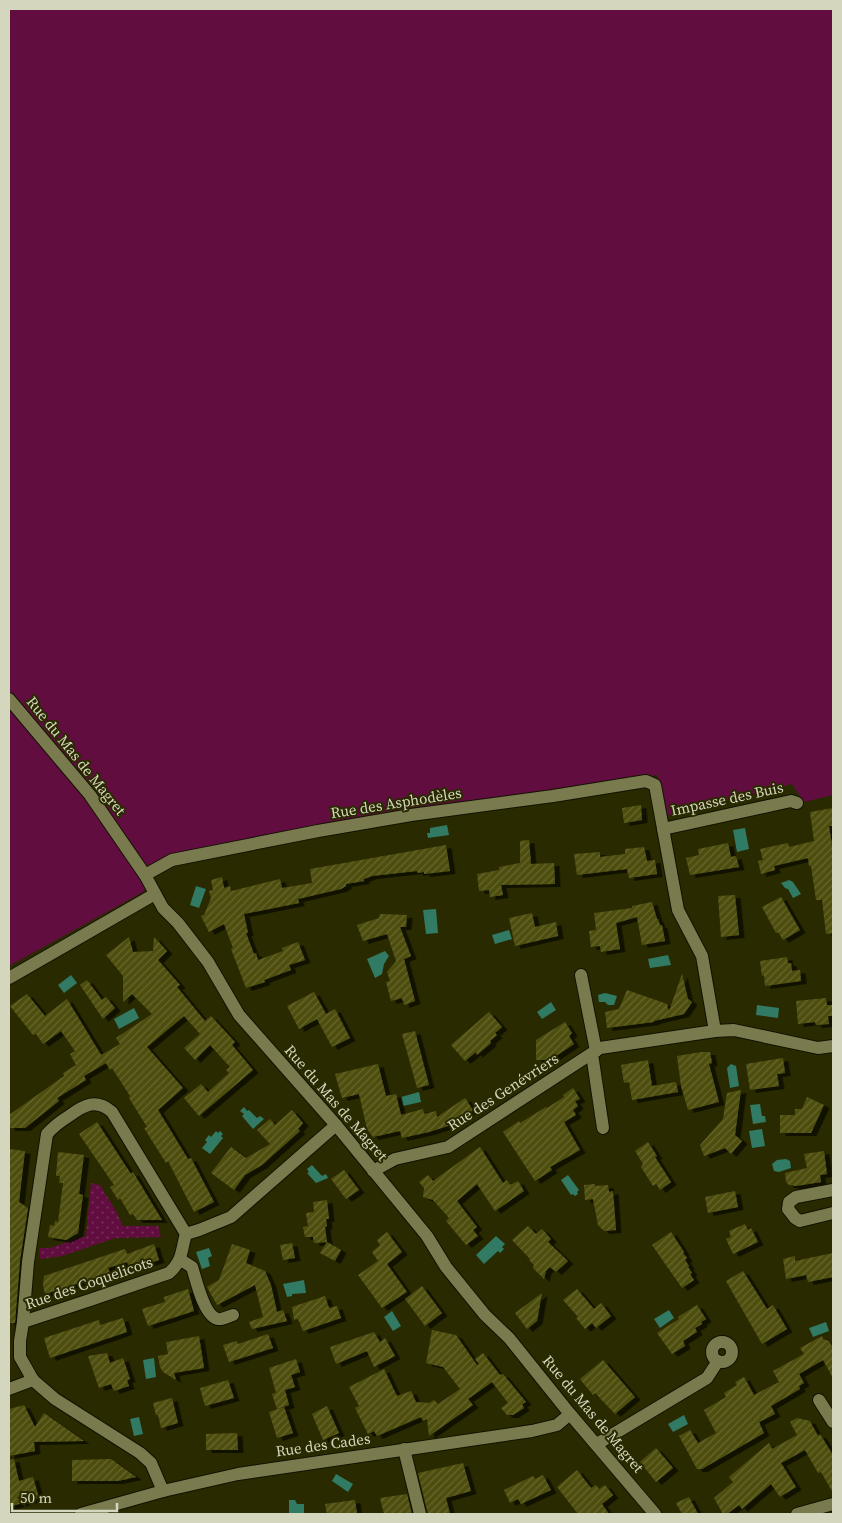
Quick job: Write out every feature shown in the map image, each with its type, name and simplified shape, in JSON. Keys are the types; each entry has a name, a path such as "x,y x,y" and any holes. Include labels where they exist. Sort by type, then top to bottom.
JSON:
{"street":[{"name":"Rue du Mas de Magret","path":"9,699 90,796 145,876 163,908 178,923 208,962 239,1015 336,1125 427,1236 446,1267 484,1315 509,1338 570,1414 655,1514"},
{"name":"Rue des Asphodèles","path":"145,876 172,860 318,831 410,815 553,796 646,781 655,785 663,829"},
{"name":"Impasse des Buis","path":"663,829 791,800 797,803"},
{"path":"663,829 678,910 702,956 715,1031"},
{"path":"9,978 155,894"},
{"path":"581,974 594,1052 603,1128"},
{"name":"Rue des Genévriers","path":"373,1171 395,1159 448,1147 600,1048 715,1031 734,1030 818,1048 833,1046"},
{"path":"22,1322 28,1262 47,1134 52,1128 83,1105 99,1105 106,1107 112,1112 186,1234 181,1260 192,1267 204,1306 219,1320 234,1315"},
{"path":"186,1234 231,1217 336,1125"},
{"path":"833,1190 796,1197 790,1202 788,1209 795,1218 800,1220 833,1213"},
{"name":"Rue des Coquelicots","path":"163,1491 151,1463 55,1399 33,1380 20,1357 20,1341 22,1322 170,1273 181,1260"},
{"path":"597,1444 707,1378 718,1361"},
{"path":"9,1389 33,1380"},
{"path":"819,1400 833,1422"},
{"name":"Rue des Cades","path":"81,1514 163,1491 238,1474 532,1431 557,1425 570,1414"},
{"path":"404,1449 420,1514"},
{"path":"797,1514 833,1504"}],"shaded area":[{"path":"9,9 833,9 833,795 804,802 792,784 666,816 657,775 353,820 163,859 143,892 9,966"},
{"path":"447,825 449,835 428,838 427,833 430,833 430,828"},
{"path":"745,828 749,849 737,852 733,830"},
{"path":"789,880 793,882 801,894 793,898 788,889 781,883"},
{"path":"196,886 206,889 199,908 190,905"},
{"path":"436,909 438,933 426,934 423,910"},
{"path":"509,930 512,939 495,944 492,935"},
{"path":"385,951 389,956 384,964 382,974 375,978 367,959"},
{"path":"668,955 671,965 650,968 648,959"},
{"path":"71,975 77,983 64,993 58,985"},
{"path":"605,993 617,996 614,1005 599,1002 598,995"},
{"path":"551,1002 556,1010 542,1019 537,1012"},
{"path":"757,1005 779,1008 778,1018 756,1015"},
{"path":"134,1008 139,1018 119,1029 114,1019"},
{"path":"731,1064 736,1066 739,1086 730,1088 727,1068"},
{"path":"419,1092 421,1102 403,1106 401,1097"},
{"path":"760,1104 762,1116 765,1116 766,1122 753,1124 750,1105"},
{"path":"244,1107 257,1118 260,1116 264,1119 253,1129 242,1116 244,1114 240,1111"},
{"path":"762,1129 765,1146 752,1148 749,1131"},
{"path":"216,1131 218,1133 220,1131 223,1134 221,1136 223,1138 210,1154 202,1148 207,1142 205,1140 209,1135 211,1137"},
{"path":"786,1159 790,1161 791,1168 779,1172 774,1171 772,1164 777,1160"},
{"path":"312,1165 322,1176 326,1174 328,1178 316,1183 307,1173 309,1172 307,1169"},
{"path":"568,1175 579,1190 575,1196 571,1195 561,1180"},
{"path":"91,1183 100,1185 123,1226 158,1226 161,1237 115,1238 62,1256 40,1259 39,1248 50,1248 86,1236"},
{"path":"496,1236 505,1244 502,1247 504,1249 500,1253 498,1251 484,1264 476,1255"},
{"path":"209,1248 212,1256 208,1258 210,1266 202,1269 196,1252"},
{"path":"304,1280 306,1293 292,1294 292,1296 287,1297 283,1284"},
{"path":"669,1310 674,1318 660,1328 654,1319"},
{"path":"392,1311 401,1326 393,1331 384,1317"},
{"path":"826,1322 829,1331 813,1337 809,1328"},
{"path":"154,1358 156,1377 146,1379 143,1360"},
{"path":"684,1415 688,1424 673,1432 668,1424"},
{"path":"139,1417 143,1434 134,1436 130,1419"},
{"path":"336,1474 353,1484 348,1492 332,1481"},
{"path":"289,1500 295,1500 297,1504 304,1504 304,1513 289,1513"}],"building":[{"path":"641,805 642,820 624,823 622,808"},
{"path":"833,808 833,826 829,826 833,851 833,933 826,934 822,900 816,900 808,858 774,866 775,870 761,874 758,861 763,860 760,849 788,843 789,847 814,841 810,812"},
{"path":"529,840 531,864 554,863 555,884 501,885 503,895 490,897 489,890 479,891 477,874 499,870 499,867 520,863 520,841"},
{"path":"728,843 731,857 736,856 739,867 690,875 686,858 699,855 698,849"},
{"path":"446,845 450,871 424,874 424,872 418,873 417,871 372,876 364,879 364,881 346,884 341,889 298,899 299,903 244,914 248,933 246,933 258,960 283,951 282,948 298,942 305,960 289,965 291,970 246,988 231,949 233,948 224,924 209,932 201,916 204,915 211,898 209,891 213,890 211,880 222,877 224,888 230,886 231,891 280,879 282,888 312,883 310,869"},
{"path":"644,847 647,861 655,860 657,874 629,878 627,869 577,875 574,854 600,852 600,857 625,854 625,849"},
{"path":"735,895 739,935 721,937 718,896"},
{"path":"781,897 800,930 783,940 778,932 776,933 762,907"},
{"path":"652,902 657,919 660,925 662,925 665,941 642,945 637,917 616,923 620,949 601,952 600,946 591,947 589,931 596,930 594,913 632,908 632,906"},
{"path":"532,913 535,927 556,922 558,936 515,946 509,918"},
{"path":"380,914 407,915 406,927 400,927 411,956 404,959 415,1001 404,1005 402,998 391,1001 386,982 390,981 387,972 397,960 387,934 363,941 357,925 379,918"},
{"path":"129,937 133,952 153,951 154,937 167,951 158,960 180,985 177,987 205,1021 211,1016 235,1042 232,1045 253,1070 199,1116 184,1098 201,1084 208,1092 229,1073 226,1070 230,1067 210,1045 195,1060 184,1048 200,1034 184,1016 147,1047 183,1088 158,1110 188,1159 191,1158 214,1202 194,1212 168,1161 166,1163 144,1128 147,1127 129,1098 130,1096 101,1055 120,1044 116,1038 152,1014 132,994 123,1002 123,976 106,955"},
{"path":"787,957 788,963 791,963 792,971 800,970 801,981 765,986 760,961"},
{"path":"682,974 688,999 692,1002 684,1014 654,1022 607,1028 605,1012 619,1009 627,990 667,1004 669,1011"},
{"path":"87,980 102,1000 106,997 115,1008 103,1019 80,985"},
{"path":"314,992 326,1014 335,1009 350,1038 332,1047 317,1019 299,1029 287,1006"},
{"path":"27,994 45,1016 67,999 106,1063 84,1076 86,1080 57,1098 59,1101 25,1128 9,1128 9,1115 64,1076 63,1073 76,1065 70,1054 75,1051 61,1031 43,1044 36,1034 33,1035 10,1006"},
{"path":"826,998 827,1005 833,1005 833,1016 828,1016 829,1024 816,1025 815,1022 798,1024 796,1001"},
{"path":"489,1012 502,1027 495,1033 497,1035 490,1041 491,1043 477,1055 476,1052 465,1061 451,1045"},
{"path":"565,1022 572,1033 569,1036 574,1044 550,1060 536,1060 536,1040"},
{"path":"415,1031 429,1085 417,1088 402,1034"},
{"path":"710,1052 712,1063 709,1064 719,1102 688,1110 681,1086 677,1056"},
{"path":"783,1058 785,1073 777,1074 779,1086 750,1090 746,1064"},
{"path":"648,1060 652,1086 676,1082 678,1092 632,1100 629,1082 624,1083 621,1065"},
{"path":"378,1064 386,1096 396,1094 401,1115 423,1109 424,1114 436,1111 437,1117 465,1098 473,1110 448,1126 429,1132 402,1138 400,1131 373,1137 367,1129 359,1094 342,1098 335,1074"},
{"path":"573,1088 580,1099 575,1101 578,1106 573,1110 576,1115 564,1122 580,1150 550,1167 552,1170 535,1181 503,1132 519,1121 520,1123 547,1108 564,1097 563,1095"},
{"path":"741,1090 735,1135 742,1141 731,1154 725,1148 704,1156 700,1145 723,1119 727,1093"},
{"path":"807,1097 824,1105 811,1133 780,1133 780,1115 795,1115 795,1109 802,1109"},
{"path":"292,1110 303,1123 298,1129 300,1131 262,1165 245,1175 234,1190 211,1173 231,1147 246,1158 270,1144 257,1130 270,1119 275,1125"},
{"path":"97,1122 131,1174 133,1172 162,1220 137,1220 133,1214 130,1215 120,1198 118,1200 110,1187 114,1185 79,1134"},
{"path":"648,1142 671,1182 660,1190 656,1184 653,1186 641,1167 643,1164 635,1151"},
{"path":"480,1147 503,1183 507,1180 510,1185 518,1181 524,1191 495,1211 477,1184 457,1201 477,1227 473,1230 478,1236 466,1245 446,1221 449,1218 433,1200 423,1197 424,1188 419,1182 428,1175 433,1181"},
{"path":"9,1149 25,1151 19,1202 28,1208 20,1261 15,1323 9,1323"},
{"path":"824,1151 827,1174 820,1175 821,1182 796,1186 789,1185 786,1182 785,1173 807,1168 804,1154"},
{"path":"58,1152 84,1155 79,1194 83,1195 78,1233 66,1240 48,1237 50,1225 54,1226 55,1221 58,1222 63,1183 59,1183 60,1176 56,1176"},
{"path":"344,1170 359,1190 346,1199 331,1179"},
{"path":"595,1184 595,1186 608,1185 609,1192 613,1191 616,1230 604,1231 598,1225 593,1199 585,1200 584,1185"},
{"path":"735,1191 738,1207 708,1213 705,1197"},
{"path":"327,1200 329,1219 326,1219 327,1226 325,1227 327,1242 314,1243 313,1237 305,1237 303,1227 308,1226 306,1213 314,1212 313,1202"},
{"path":"745,1224 748,1230 751,1228 758,1242 733,1254 726,1239 731,1237 729,1231"},
{"path":"528,1226 536,1234 542,1229 551,1239 548,1242 568,1261 556,1272 550,1267 546,1271 544,1279 533,1268 534,1265 530,1259 512,1240"},
{"path":"387,1232 402,1252 387,1264 407,1292 382,1308 358,1275 378,1261 372,1252 380,1245 377,1240"},
{"path":"671,1232 687,1258 685,1260 694,1280 682,1288 652,1245"},
{"path":"327,1242 341,1250 335,1261 320,1253"},
{"path":"292,1243 295,1258 283,1260 280,1245"},
{"path":"154,1244 159,1260 143,1265 142,1261 128,1265 127,1262 108,1268 110,1273 45,1294 44,1276 125,1249 127,1254"},
{"path":"232,1244 250,1250 246,1263 265,1271 271,1285 277,1312 283,1310 287,1321 252,1329 249,1322 263,1317 255,1285 217,1305 207,1287 219,1280"},
{"path":"833,1253 833,1277 808,1282 806,1275 786,1279 783,1259 795,1256 795,1261"},
{"path":"743,1271 767,1309 773,1305 787,1329 762,1344 726,1281"},
{"path":"422,1286 442,1313 425,1326 405,1299"},
{"path":"188,1289 194,1311 148,1326 142,1309 165,1302 164,1297"},
{"path":"577,1289 594,1309 601,1303 611,1316 596,1328 592,1323 585,1329 576,1318 578,1317 563,1300"},
{"path":"542,1293 537,1321 527,1329 515,1313"},
{"path":"325,1296 329,1308 337,1306 341,1318 303,1331 298,1319 294,1320 292,1307"},
{"path":"697,1305 706,1319 695,1328 697,1332 683,1341 685,1346 672,1354 657,1333"},
{"path":"123,1318 127,1332 50,1358 44,1338 99,1320 100,1325"},
{"path":"432,1330 456,1335 477,1365 479,1364 475,1359 483,1353 500,1375 503,1374 526,1402 522,1404 524,1408 513,1415 507,1415 501,1408 508,1403 492,1382 468,1399 473,1405 429,1436 427,1419 423,1421 421,1417 377,1436 374,1431 368,1434 355,1408 359,1406 349,1387 384,1369 397,1396 411,1391 416,1402 429,1403 434,1400 438,1404 460,1389 443,1367 426,1363"},
{"path":"374,1332 380,1342 385,1338 395,1356 374,1367 367,1351 336,1364 330,1347"},
{"path":"268,1334 273,1348 229,1362 223,1345 237,1341 238,1344"},
{"path":"199,1336 204,1368 174,1373 176,1380 163,1372 158,1356 168,1354 166,1342"},
{"path":"822,1336 823,1339 829,1341 833,1348 833,1378 823,1360 799,1374 804,1383 799,1386 800,1389 771,1406 775,1414 759,1422 764,1433 702,1469 697,1469 679,1436 690,1430 698,1443 716,1433 704,1410 726,1397 724,1393 737,1385 735,1382 744,1377 754,1395 779,1382 773,1371 804,1354 800,1348"},
{"path":"107,1353 110,1363 123,1358 130,1379 127,1380 129,1386 114,1391 111,1384 99,1388 88,1356"},
{"path":"296,1359 300,1372 291,1375 295,1387 285,1390 289,1405 277,1409 272,1394 276,1393 269,1368"},
{"path":"603,1360 635,1397 615,1414 595,1393 593,1395 580,1379"},
{"path":"228,1380 234,1398 205,1406 200,1388"},
{"path":"172,1398 178,1423 161,1428 153,1403"},
{"path":"24,1405 35,1427 44,1413 84,1441 34,1442 35,1451 9,1456 9,1409"},
{"path":"327,1406 339,1433 323,1440 312,1414"},
{"path":"284,1407 293,1433 277,1438 269,1412"},
{"path":"797,1418 810,1421 818,1436 820,1434 833,1455 833,1493 821,1472 818,1473 805,1450 781,1463 796,1487 780,1497 771,1484 742,1509 739,1505 727,1514 723,1514 714,1498 733,1482 729,1477 769,1443 772,1449 797,1435 790,1422"},
{"path":"237,1433 238,1450 206,1450 206,1434"},
{"path":"656,1448 673,1468 656,1482 640,1462"},
{"path":"14,1459 19,1481 33,1477 39,1498 9,1507 9,1460"},
{"path":"111,1459 136,1477 118,1481 72,1481 72,1460"},
{"path":"463,1463 471,1491 446,1498 450,1514 428,1514 418,1473"},
{"path":"577,1470 591,1488 596,1485 599,1489 605,1485 613,1495 602,1504 609,1514 578,1514 557,1487"},
{"path":"543,1475 551,1490 521,1504 518,1499 510,1503 504,1490 533,1476 535,1479"},
{"path":"407,1494 412,1514 384,1514 380,1498"},
{"path":"689,1497 698,1514 682,1514 676,1503"},
{"path":"355,1500 357,1514 327,1514 325,1504"}]}
